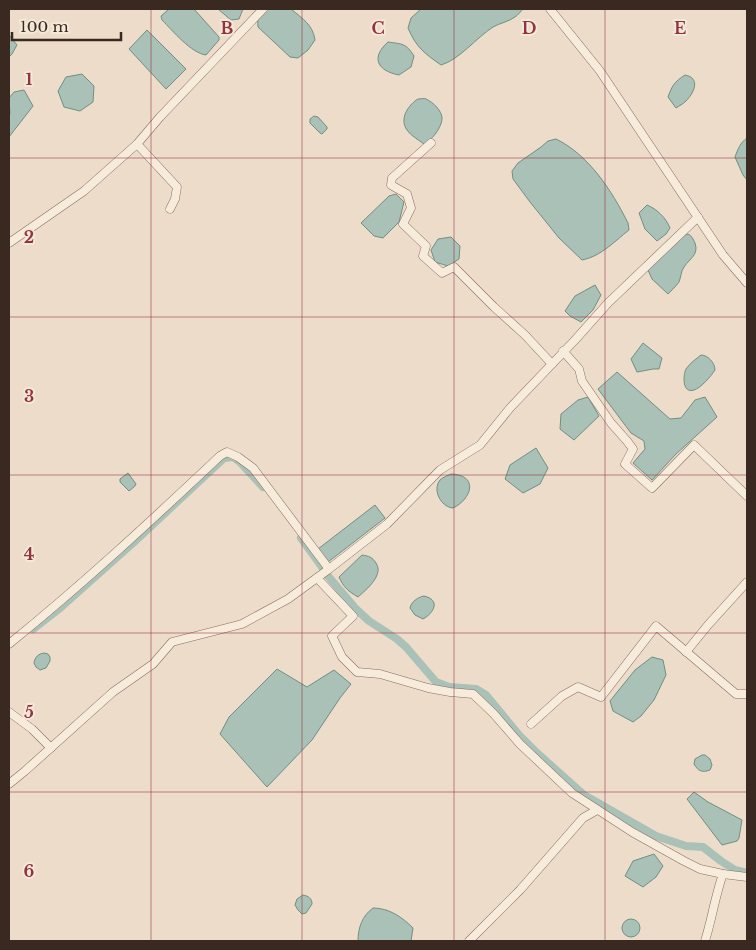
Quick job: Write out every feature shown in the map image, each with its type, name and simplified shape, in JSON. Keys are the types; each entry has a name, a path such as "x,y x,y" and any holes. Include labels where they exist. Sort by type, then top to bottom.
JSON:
{"street":[{"path":"9,242 84,192 137,144 160,117 263,9"},
{"path":"550,9 600,71 723,255 747,283"},
{"path":"431,143 392,178 391,185 407,194 411,208 402,224 426,246 423,256 442,273 454,267 525,335 552,364"},
{"path":"137,144 177,187 175,199 170,209"},
{"path":"9,784 26,771 113,692 153,664 172,642 242,624 288,598 317,578 387,524 440,470 480,445 510,408 608,303 698,217"},
{"path":"564,351 579,369 582,381 632,449 625,464 652,488 694,445 747,496"},
{"path":"9,644 92,574 220,456 227,452 238,457 253,468 329,569"},
{"path":"317,578 353,616 332,636 342,658 357,672 380,674 428,688 473,694 493,713 520,744 572,793 597,810 632,832 700,869 747,877"},
{"path":"686,652 747,582"},
{"path":"531,724 562,696 578,687 601,697 656,626 736,694 747,694"},
{"path":"9,712 32,729 50,748"},
{"path":"469,941 520,890 583,818 597,810"},
{"path":"704,941 718,886 723,874"}],"shaded area":[{"path":"169,9 194,9 219,37 219,40 206,55 188,46 162,20 161,16"},
{"path":"218,9 243,9 239,19 231,20"},
{"path":"267,9 291,9 312,30 315,40 308,50 298,58 290,57 258,27 259,16"},
{"path":"421,9 523,9 512,19 487,32 461,54 441,65 421,49 408,28 411,18"},
{"path":"147,30 186,69 166,89 129,49"},
{"path":"9,35 17,45 9,57"},
{"path":"388,42 403,45 414,56 411,67 399,75 386,70 379,63 379,53"},
{"path":"82,74 94,86 93,102 80,111 64,107 58,91 66,77"},
{"path":"685,75 693,79 693,90 689,98 676,108 668,97 674,84"},
{"path":"24,90 33,106 9,137 9,98 14,92"},
{"path":"418,99 425,99 431,102 442,115 441,124 437,131 424,144 409,132 404,121 408,109"},
{"path":"314,116 318,117 327,127 322,134 310,123 310,119"},
{"path":"747,138 747,180 735,157 741,144"},
{"path":"556,139 579,154 589,164 615,199 628,223 629,230 613,244 595,256 582,260 559,238 513,179 512,171 518,163 548,141"},
{"path":"396,194 404,202 399,222 383,238 374,236 361,223 389,196"},
{"path":"647,205 661,214 670,228 657,241 645,229 639,213"},
{"path":"688,234 695,243 696,251 683,269 679,282 668,294 652,279 648,270 682,236"},
{"path":"451,237 460,246 459,259 448,266 435,262 431,250 438,239"},
{"path":"595,285 601,295 593,310 581,322 570,316 565,311 575,296"},
{"path":"643,343 662,358 659,369 637,372 631,359"},
{"path":"701,355 711,360 715,370 700,387 694,390 687,389 684,383 686,369"},
{"path":"617,372 670,419 681,418 695,400 705,397 717,417 676,454 652,480 633,463 645,449 644,441 631,433 598,389"},
{"path":"588,397 599,416 574,440 560,429 561,414 578,400"},
{"path":"536,448 548,468 540,484 523,493 505,479 510,465"},
{"path":"128,473 136,484 129,491 120,482 120,479"},
{"path":"451,474 466,478 470,488 465,499 453,508 445,505 437,493 440,480"},
{"path":"375,505 385,518 328,562 318,549"},
{"path":"362,555 373,559 378,572 373,582 358,597 347,589 339,577"},
{"path":"424,596 433,600 434,607 423,619 415,615 410,608 415,600"},
{"path":"44,653 48,654 50,661 46,668 40,670 36,667 34,661 37,656"},
{"path":"652,657 663,660 666,675 654,700 641,716 633,722 613,711 610,701 635,670"},
{"path":"277,669 307,687 334,670 351,684 312,740 267,787 220,734 229,717"},
{"path":"702,755 710,759 712,765 710,770 700,771 694,764 695,759"},
{"path":"694,792 708,802 742,820 737,841 722,845 687,799"},
{"path":"654,854 663,866 656,877 643,887 625,876 633,861"},
{"path":"303,895 311,900 312,904 306,913 302,914 295,905 297,899"},
{"path":"373,908 390,911 409,924 413,928 411,941 358,941 361,923"},
{"path":"631,919 637,922 640,928 637,934 631,937 625,934 622,928 625,922"}],"waterway":[{"path":"33,629 60,608 134,542 224,458 233,457 240,462 263,487"},
{"path":"301,538 322,567"},
{"path":"328,576 356,609 369,621 406,647 436,682 449,687 476,689 486,695 519,735 584,795 656,836 686,846 703,847 735,870 747,873"}]}
